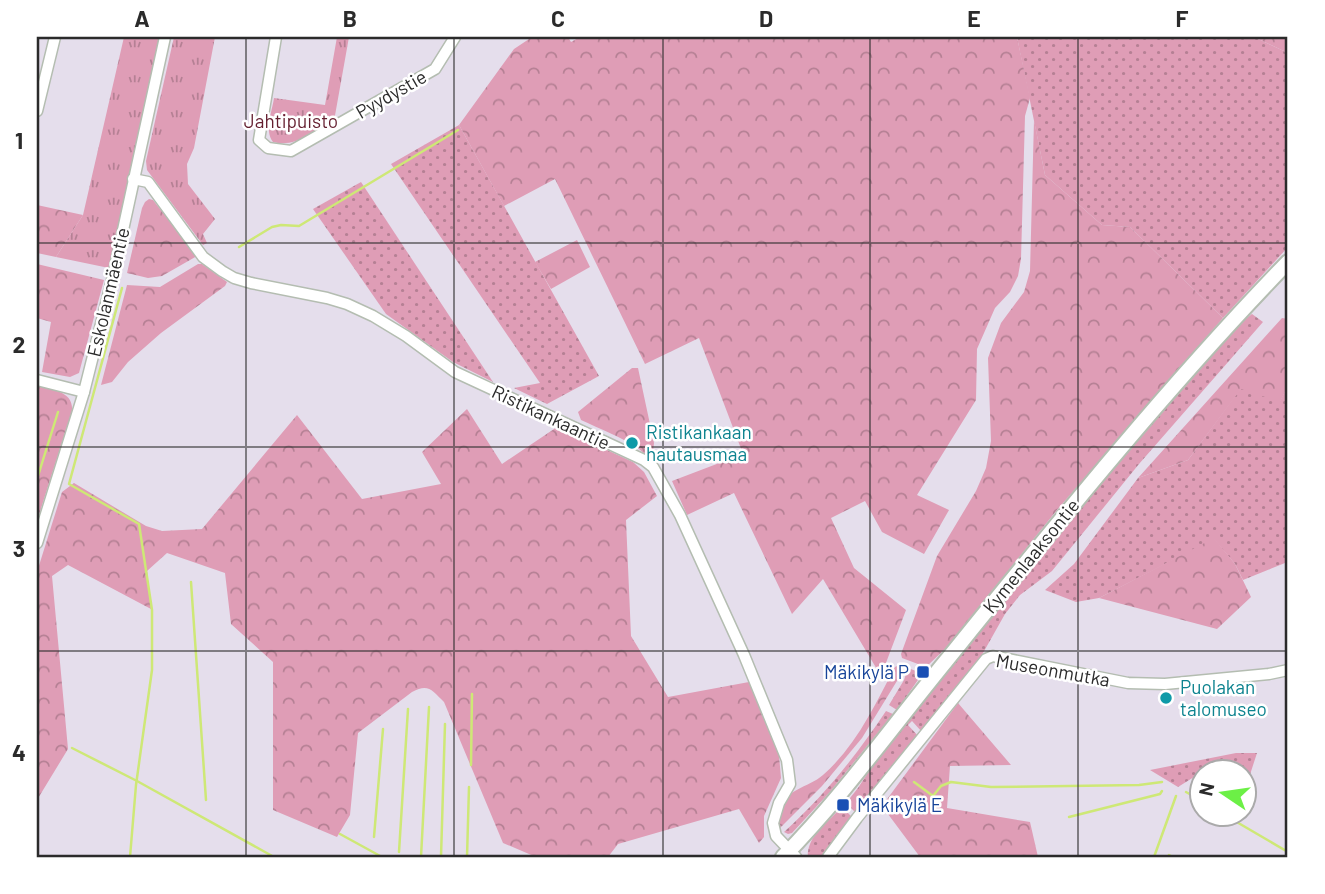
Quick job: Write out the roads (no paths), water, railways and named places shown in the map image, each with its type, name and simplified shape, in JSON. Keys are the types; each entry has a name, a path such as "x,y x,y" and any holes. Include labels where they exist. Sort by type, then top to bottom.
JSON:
{"main road":[{"name":"Kymenlaaksontie","path":"790,855 1108,462 1236,316 1288,262"}],"street":[{"path":"37,111 55,37"},
{"name":"Eskolanmäentie","path":"37,543 84,391 113,276 165,37"},
{"name":"Pyydystie","path":"276,37 258,140 268,148 291,151 435,69 455,37"},
{"name":"Ristikankaantie","path":"133,179 148,183 203,257 234,278 347,304 406,336 455,372 644,460 653,467 680,515 739,644 787,760 790,784 779,803 773,823 776,836 790,855"},
{"path":"37,380 84,391"},
{"name":"Museonmutka","path":"828,857 986,659 993,656 1128,683 1164,684 1256,676 1288,670"}],"waterway":[{"path":"239,247 272,227 299,226 458,130"},
{"path":"122,288 69,484 139,524 152,610 152,670 136,785 130,857"},
{"path":"37,479 58,412"},
{"path":"191,582 206,800"},
{"path":"471,765 472,694"},
{"path":"421,857 429,707"},
{"path":"399,852 408,709"},
{"path":"441,857 445,724"},
{"path":"374,837 383,729"},
{"path":"72,748 274,857"},
{"path":"914,782 933,796 941,786 951,782 991,787 1139,785 1162,782"},
{"path":"467,857 469,787"},
{"path":"1069,817 1160,794 1162,791"},
{"path":"1154,857 1176,796"},
{"path":"1247,828 1288,852"},
{"path":"340,834 382,857"},
{"path":"1169,855 1173,857"}],"place":[{"name":"Ristikankaan hautausmaa","path":"632,443"},
{"name":"Mäkikylä P","path":"923,672"},
{"name":"Puolakan talomuseo","path":"1166,698"},
{"name":"Mäkikylä E","path":"843,805"}],"park label":[{"name":"Jahtipuisto","path":"291,121"}]}
